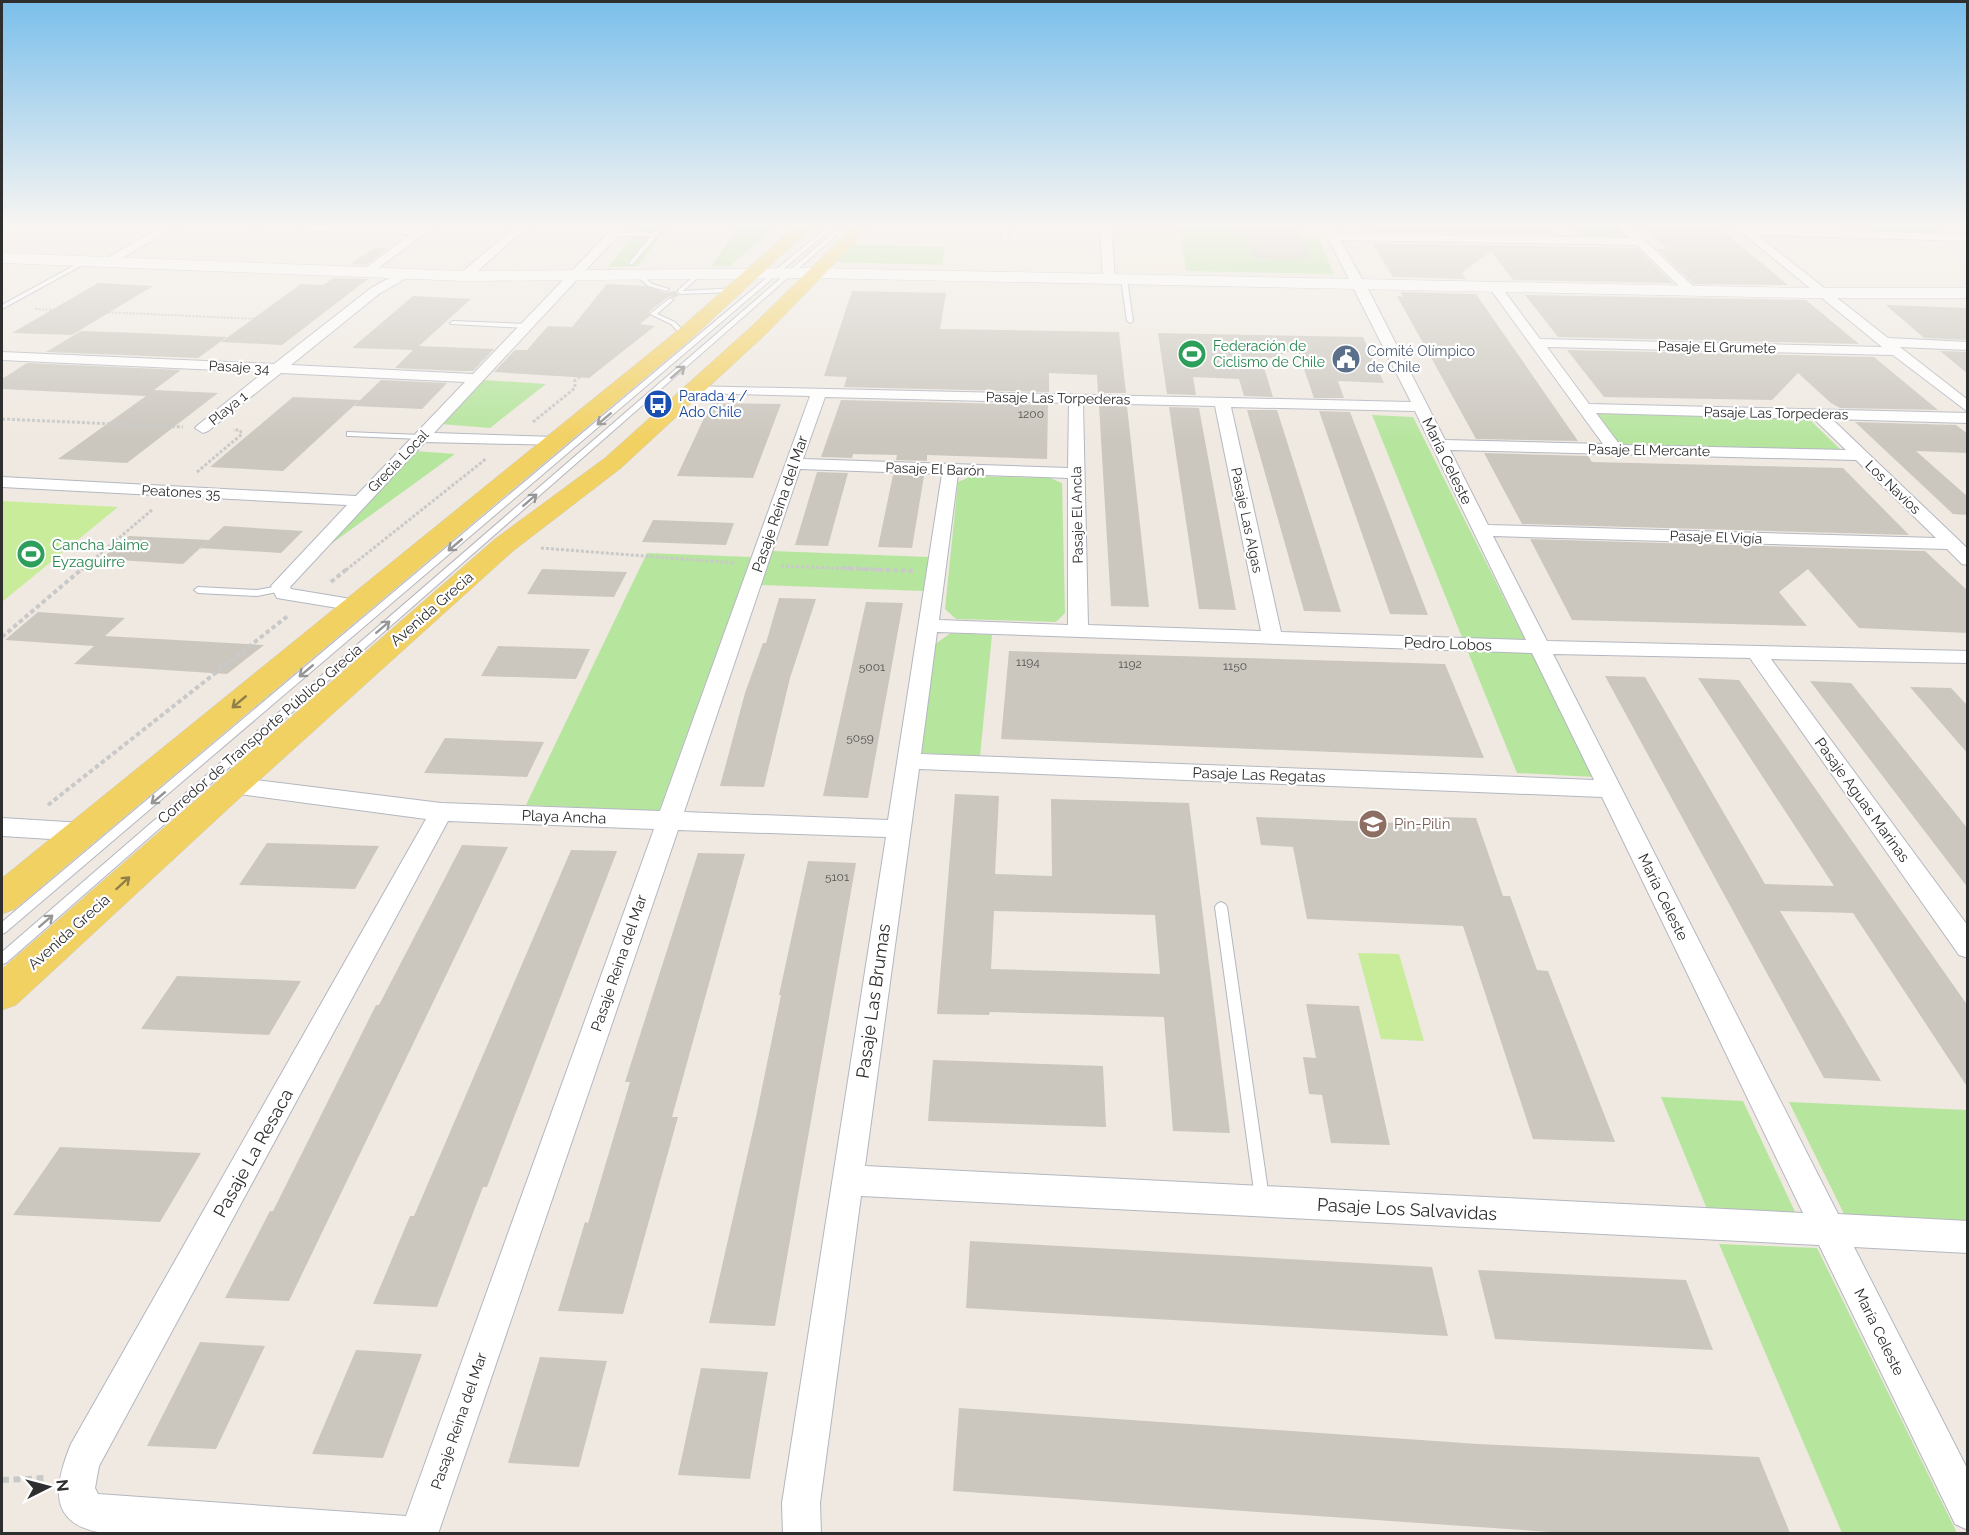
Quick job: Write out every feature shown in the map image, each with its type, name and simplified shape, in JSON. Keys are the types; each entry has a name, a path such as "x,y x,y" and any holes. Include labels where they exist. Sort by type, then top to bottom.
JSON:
{"main road":[{"path":"2,899 727,298"},
{"name":"Avenida Grecia","path":"2,993 232,785 504,545 599,475 792,298"}],"street":[{"name":"Playa 1","path":"203,428 367,298"},
{"name":"Playa 1","path":"243,415 384,298"},
{"name":"Grecia Local","path":"279,589 553,298"},
{"name":"María Celeste","path":"1364,298 1968,1511"},
{"path":"1503,298 1615,449"},
{"path":"1830,298 1968,408"},
{"name":"Pasaje El Grumete","path":"1536,343 1968,346"},
{"name":"Pasaje 34","path":"2,356 476,378"},
{"name":"Pasaje Las Torpederas","path":"695,389 1420,407"},
{"name":"Pasaje Reina del Mar","path":"419,1533 819,392"},
{"name":"Pasaje El Ancla","path":"1076,399 1078,632"},
{"name":"Pasaje Las Algas","path":"1222,402 1272,638"},
{"name":"Pasaje Las Torpederas","path":"1585,408 1968,418"},
{"name":"Los Navíos","path":"1818,414 1968,560"},
{"path":"421,437 555,442"},
{"name":"Pasaje El Mercante","path":"1439,445 1860,455"},
{"name":"Pasaje El Barón","path":"794,464 1076,473"},
{"name":"Pasaje Las Brumas","path":"802,1533 801,1503 951,469"},
{"name":"Peatones 35","path":"2,482 360,501"},
{"name":"Pasaje El Vigía","path":"1481,530 1950,544"},
{"path":"279,589 284,594 356,605"},
{"name":"Pedro Lobos","path":"928,626 1539,647 1968,657"},
{"name":"Pasaje Aguas Marinas","path":"1756,652 1968,947"},
{"name":"Pasaje Las Regatas","path":"908,761 1609,789"},
{"name":"Playa Ancha","path":"232,785 441,812 898,829"},
{"name":"Pasaje La Resaca","path":"77,1486 90,1446 441,812"},
{"path":"2,827 83,832"},
{"name":"Pasaje Los Salvavidas","path":"847,1180 1968,1237"},
{"path":"77,1486 84,1509 100,1515 403,1533"}],"lane":[{"path":"2,307 19,298"},
{"name":"Corredor de Transporte Público Grecia","path":"2,929 755,298"},
{"name":"Corredor de Transporte Público Grecia","path":"2,959 756,298"},
{"path":"1123,298 1130,321"},
{"path":"670,300 653,314 673,323 684,335"},
{"path":"453,323 526,326"},
{"path":"350,434 421,437"},
{"path":"198,590 256,593 279,589"},
{"path":"1221,907 1262,1202"}],"path":[{"path":"26,308 335,323"},
{"path":"504,545 758,565 936,571"},
{"path":"2,1480 77,1486"}],"green space":[{"path":"483,380 546,384 490,428 441,424"},
{"path":"1596,412 1808,418 1841,450 1619,444"},
{"path":"1372,415 1413,417 1594,777 1517,773"},
{"path":"415,451 455,454 331,544 323,543"},
{"path":"972,476 1050,478 1062,483 1065,613 1056,622 956,619 945,609 958,482"},
{"name":"Cancha Jaime Eyzaguirre","path":"2,501 118,507 2,602"},
{"path":"772,551 929,557 923,591 760,585"},
{"path":"647,553 751,557 659,811 526,805"},
{"path":"951,633 992,635 980,756 919,753 935,644"},
{"path":"1358,953 1399,954 1424,1041 1381,1039"},
{"path":"1661,1097 1743,1101 1796,1214 1707,1209"},
{"path":"1789,1102 1967,1110 1967,1223 1846,1218"},
{"path":"1719,1244 1817,1248 1957,1533 1842,1533"}],"building":[{"path":"73,298 134,298 72,335 12,333"},
{"path":"282,298 344,298 282,345 221,342"},
{"path":"411,298 445,298 471,299 419,346 494,349 473,371 459,371 395,368 413,350 352,348"},
{"path":"596,298 667,298 649,312 650,316 640,324 655,326 589,378 494,372 515,350 527,350 548,326 572,327"},
{"path":"850,298 945,298 940,329 1119,332 1126,393 1098,393 1097,375 1049,373 1049,392 844,387 847,377 824,376"},
{"path":"1398,298 1479,298 1578,441 1476,439"},
{"path":"1527,298 1806,300 1859,344 1558,337"},
{"path":"1886,305 1968,308 1968,340 1924,338"},
{"path":"81,331 227,337 198,358 46,352"},
{"path":"1158,333 1363,337 1384,383 1338,381 1344,398 1314,398 1297,349 1262,361 1273,397 1244,396 1239,379 1193,377 1196,395 1167,394"},
{"path":"1567,350 1874,357 1938,410 1840,408 1831,403 1798,373 1772,400 1604,397"},
{"path":"1940,351 1968,352 1968,374"},
{"path":"27,363 181,370 154,390 218,393 127,463 58,459 146,396 2,389 2,379"},
{"path":"381,380 447,383 422,409 354,406"},
{"path":"293,397 360,400 283,471 210,467"},
{"path":"841,400 1048,405 1047,459 927,455 927,461 896,460 897,455 853,454 852,458 821,457"},
{"path":"711,403 781,404 753,478 677,476"},
{"path":"1099,406 1127,406 1149,607 1111,606"},
{"path":"1169,407 1199,408 1236,610 1199,609"},
{"path":"1247,410 1277,410 1341,612 1304,611"},
{"path":"1319,411 1350,412 1428,615 1390,614"},
{"path":"1855,422 1956,425 1968,434 1968,453 1916,451 1968,497 1968,515 1953,514"},
{"path":"1484,453 1588,456 1592,462 1843,468 1909,535 1522,524"},
{"path":"817,472 848,473 828,546 795,545"},
{"path":"893,475 924,476 912,548 878,547"},
{"path":"653,520 734,523 726,545 642,542"},
{"path":"224,526 303,531 281,553 200,548"},
{"path":"129,536 209,540 183,564 101,559"},
{"path":"1530,539 1925,551 1968,591 1968,633 1859,628 1808,569 1779,592 1807,626 1572,620"},
{"path":"542,569 627,572 614,597 527,594"},
{"path":"779,598 816,599 790,678 764,787 720,786 745,693 763,643 766,643"},
{"path":"866,602 903,603 868,798 823,796"},
{"path":"38,612 125,618 105,636 264,645 227,674 74,664 94,646 5,640"},
{"path":"498,646 590,649 576,679 481,676"},
{"path":"1009,651 1445,664 1484,758 1001,739"},
{"path":"1605,676 1645,677 1765,884 1834,886 1698,678 1739,680 1968,1006 1968,1088 1853,913 1780,911 1881,1081 1824,1078"},
{"path":"1810,681 1851,683 1968,829 1968,888"},
{"path":"1910,687 1951,688 1968,706 1968,754"},
{"path":"445,738 544,742 527,777 424,773"},
{"path":"955,794 999,796 995,874 1052,876 1051,799 1189,803 1230,1133 1173,1131 1164,1017 990,1012 989,1015 937,1014","holes":["994,911 1155,915 1160,974 991,969"]},
{"path":"1256,817 1446,825 1443,817 1476,818 1503,896 1510,896 1537,970 1548,971 1615,1142 1533,1139 1463,926 1307,919 1293,847 1261,845"},
{"path":"267,843 379,846 355,889 239,885"},
{"path":"462,845 508,847 289,1301 225,1298 270,1211 273,1211 376,1005 379,1005"},
{"path":"571,850 617,851 487,1187 483,1187 437,1307 373,1304 410,1216 414,1216"},
{"path":"698,853 745,854 672,1117 678,1117 623,1314 558,1311 585,1222 588,1223 630,1082 625,1082"},
{"path":"808,861 856,863 775,1326 709,1323 756,1117"},
{"path":"177,976 301,981 269,1035 141,1029"},
{"path":"1306,1004 1359,1006 1390,1145 1331,1143 1322,1095 1309,1094 1303,1057 1316,1058"},
{"path":"933,1060 1103,1066 1106,1127 928,1121"},
{"path":"60,1147 201,1153 160,1222 13,1215"},
{"path":"970,1241 1432,1267 1448,1336 966,1308"},
{"path":"1478,1270 1686,1280 1713,1350 1495,1339"},
{"path":"200,1342 265,1346 216,1449 147,1446"},
{"path":"356,1350 422,1354 383,1458 312,1454"},
{"path":"540,1357 607,1361 579,1467 508,1463"},
{"path":"701,1368 768,1372 750,1479 678,1475"},
{"path":"959,1408 1478,1444 1759,1457 1790,1533 1565,1533 953,1491"}],"place":[{"name":"Federación de Ciclismo de Chile","path":"1192,354"},
{"name":"Comité Olímpico de Chile","path":"1346,359"},
{"name":"Parada 4 / Ado Chile","path":"658,404"},
{"name":"Cancha Jaime Eyzaguirre","path":"31,554"},
{"name":"Pin-Pilin","path":"1373,824"}]}
